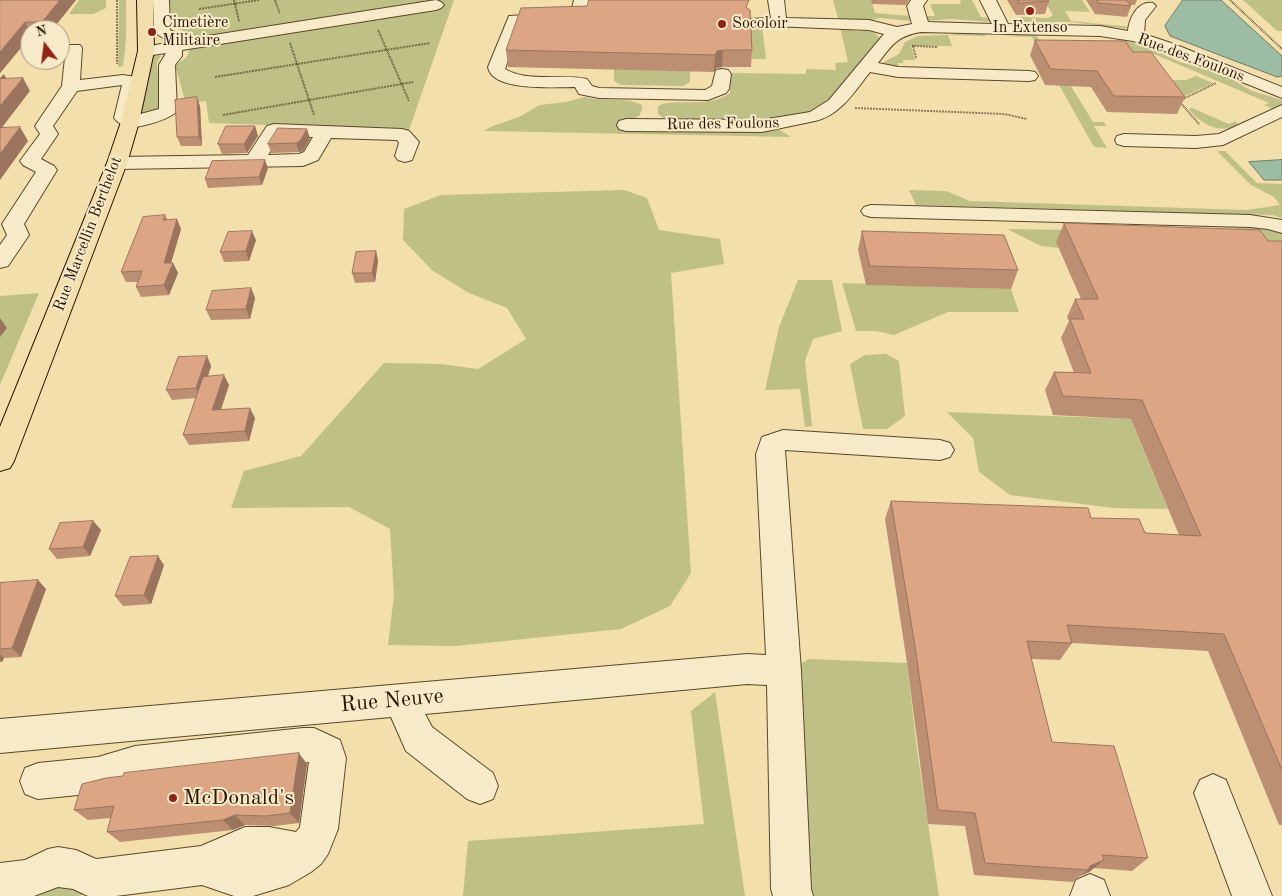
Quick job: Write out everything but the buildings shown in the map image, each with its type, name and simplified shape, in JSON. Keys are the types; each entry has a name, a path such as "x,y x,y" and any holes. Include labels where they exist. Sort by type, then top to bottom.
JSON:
{"main road":[{"path":"130,0 130,20"},
{"name":"Rue Marcellin Berthelot","path":"0,461 130,122 145,0"},
{"name":"Rue Marcellin Berthelot","path":"0,432 83,226 119,81 138,50"}],"street":[{"path":"130,122 164,114 168,111 167,65 174,56 174,38 162,32 161,0"},
{"path":"582,0 577,16 515,20 496,67 497,72 510,79 582,83 585,90 589,92 651,94 713,94 720,89 722,74"},
{"path":"776,0 779,23"},
{"path":"919,0 915,6 921,27"},
{"path":"988,0 996,28 996,46"},
{"path":"138,50 436,5"},
{"path":"1070,15 1136,29 1148,6"},
{"path":"754,22 869,25 897,32"},
{"name":"Rue des Foulons","path":"626,125 770,126 815,116 835,104 890,37 897,32 921,27 1100,31 1136,29 1168,47 1282,92"},
{"path":"1038,29 1046,44 1100,45"},
{"path":"0,261 18,235 13,224 47,170 30,161 49,134 44,126 71,86 74,48"},
{"path":"867,66 898,72 1029,76"},
{"path":"71,86 130,81 131,85 120,133 119,154 255,160 303,160 311,156 321,125"},
{"path":"649,125 651,94"},
{"path":"1124,140 1196,142 1223,139 1282,110"},
{"path":"255,160 274,130 321,125 402,135 409,142 405,156"},
{"path":"870,211 1250,220 1282,226"},
{"path":"793,896 791,888 784,671 770,454 772,444 783,440 940,450"},
{"name":"Rue Neuve","path":"0,736 747,669 784,671"},
{"path":"401,700 419,738 480,786"},
{"path":"3,882 27,880 48,869 58,867 76,870 95,879 202,865 238,877 268,874 283,868 303,853 316,838 319,829 328,758 327,752 314,745 135,764 98,776 38,781"},
{"path":"1213,792 1252,896"}],"path":[{"path":"117,0 119,81"},
{"path":"234,0 240,29"},
{"path":"199,9 259,0"},
{"path":"275,0 309,100 321,125"},
{"path":"1230,0 1282,49"},
{"path":"372,15 410,101"},
{"path":"215,77 430,43"},
{"path":"920,73 913,46 938,47"},
{"path":"1211,78 1219,82 1190,97 1179,100 1211,140"},
{"path":"223,115 413,82"},
{"path":"835,104 860,109 1004,114 1027,119"}],"green space":[{"path":"79,0 106,0 106,8 93,14 69,14"},
{"path":"119,0 126,0 126,33 123,66 118,67"},
{"path":"166,0 454,0 409,130 209,123 206,101 186,104 175,65 187,57 189,47 188,36 182,30 167,26"},
{"path":"833,0 871,0 875,13 912,16 911,21 879,18 866,22 839,22"},
{"path":"960,0 972,0 981,17 990,18 992,22 951,19 927,21 924,16 935,16 930,4 961,4"},
{"path":"1044,0 1082,0 1090,12 1065,11 1071,21 1132,27 1129,29 1071,22 1025,23 1021,17 1048,18 1053,15"},
{"path":"1243,0 1282,0 1282,31 1277,31"},
{"path":"748,25 762,25 766,59 750,59"},
{"path":"840,27 856,31 873,32 879,37 880,41 840,91 819,108 801,115 779,119 733,123 670,123 658,114 658,106 662,104 705,102 722,98 730,93 731,73 806,74 806,69 836,70 835,63 848,62"},
{"path":"983,32 986,36 948,35"},
{"path":"1036,34 1046,53 1069,83 1093,122 1104,122 1106,126 1094,126 1107,148 1094,147 1032,37 1002,36"},
{"path":"948,35 952,46 911,46 915,60 903,60 903,63 898,63 899,68 881,66 884,62 899,54 905,42 918,36"},
{"path":"1119,39 1152,48 1180,62 1226,76 1252,91 1282,100 1282,104 1273,109 1264,105 1269,103 1154,54 1121,53 1115,45"},
{"path":"154,54 161,56 157,62 160,107 151,112 139,113 147,89 152,56"},
{"path":"614,69 690,71 690,82 683,86 621,85 614,81"},
{"path":"1196,76 1213,83 1176,100 1172,80 1186,80"},
{"path":"585,97 629,101 642,105 639,116 631,120 750,131 778,129 791,137 484,131 519,117 540,105 566,102"},
{"path":"1192,108 1229,124 1236,121 1238,125 1224,129 1211,126 1199,119 1189,109"},
{"path":"1217,151 1225,151 1257,183 1282,184 1282,218 1273,215 916,205 909,190 946,191 970,201 1247,210 1280,205 1274,197 1251,185"},
{"path":"624,190 647,198 659,230 720,239 724,264 671,273 691,573 670,606 621,629 456,646 388,645 394,595 390,529 349,507 231,508 244,471 301,456 384,363 441,364 478,369 526,339 507,308 469,293 433,271 403,240 404,209 441,195"},
{"path":"1201,222 1269,228 1282,233 1282,255 1243,240 1235,228 1203,226"},
{"path":"1110,224 1120,244 1057,242 1059,248 1041,246 1007,229 1069,230"},
{"path":"798,280 832,280 842,331 813,339 805,361 812,426 805,427 800,389 765,390 779,327"},
{"path":"842,283 1011,289 1019,312 948,312 894,335 876,331 856,331"},
{"path":"39,293 0,385 0,337 6,328 0,328 0,296"},
{"path":"886,354 899,361 905,416 887,429 863,429 850,364 865,355"},
{"path":"947,412 1131,419 1168,509 1114,508 1010,495 979,472 973,438"},
{"path":"809,659 907,663 917,750 939,896 814,896 807,878 791,669"},
{"path":"715,692 745,896 463,896 468,841 704,824 691,711"},
{"path":"35,884 167,885 75,896 21,896"}],"shaded area":[{"path":"1183,0 1221,0 1282,56 1282,76 1277,77 1170,36 1165,26"},
{"path":"1282,160 1282,180 1264,180 1249,162"}],"place":[{"name":"In Extenso","path":"1030,11"},
{"name":"Socoloir","path":"722,24"},
{"name":"Cimetière Militaire","path":"152,32"},
{"name":"McDonald's","path":"173,798"}]}
